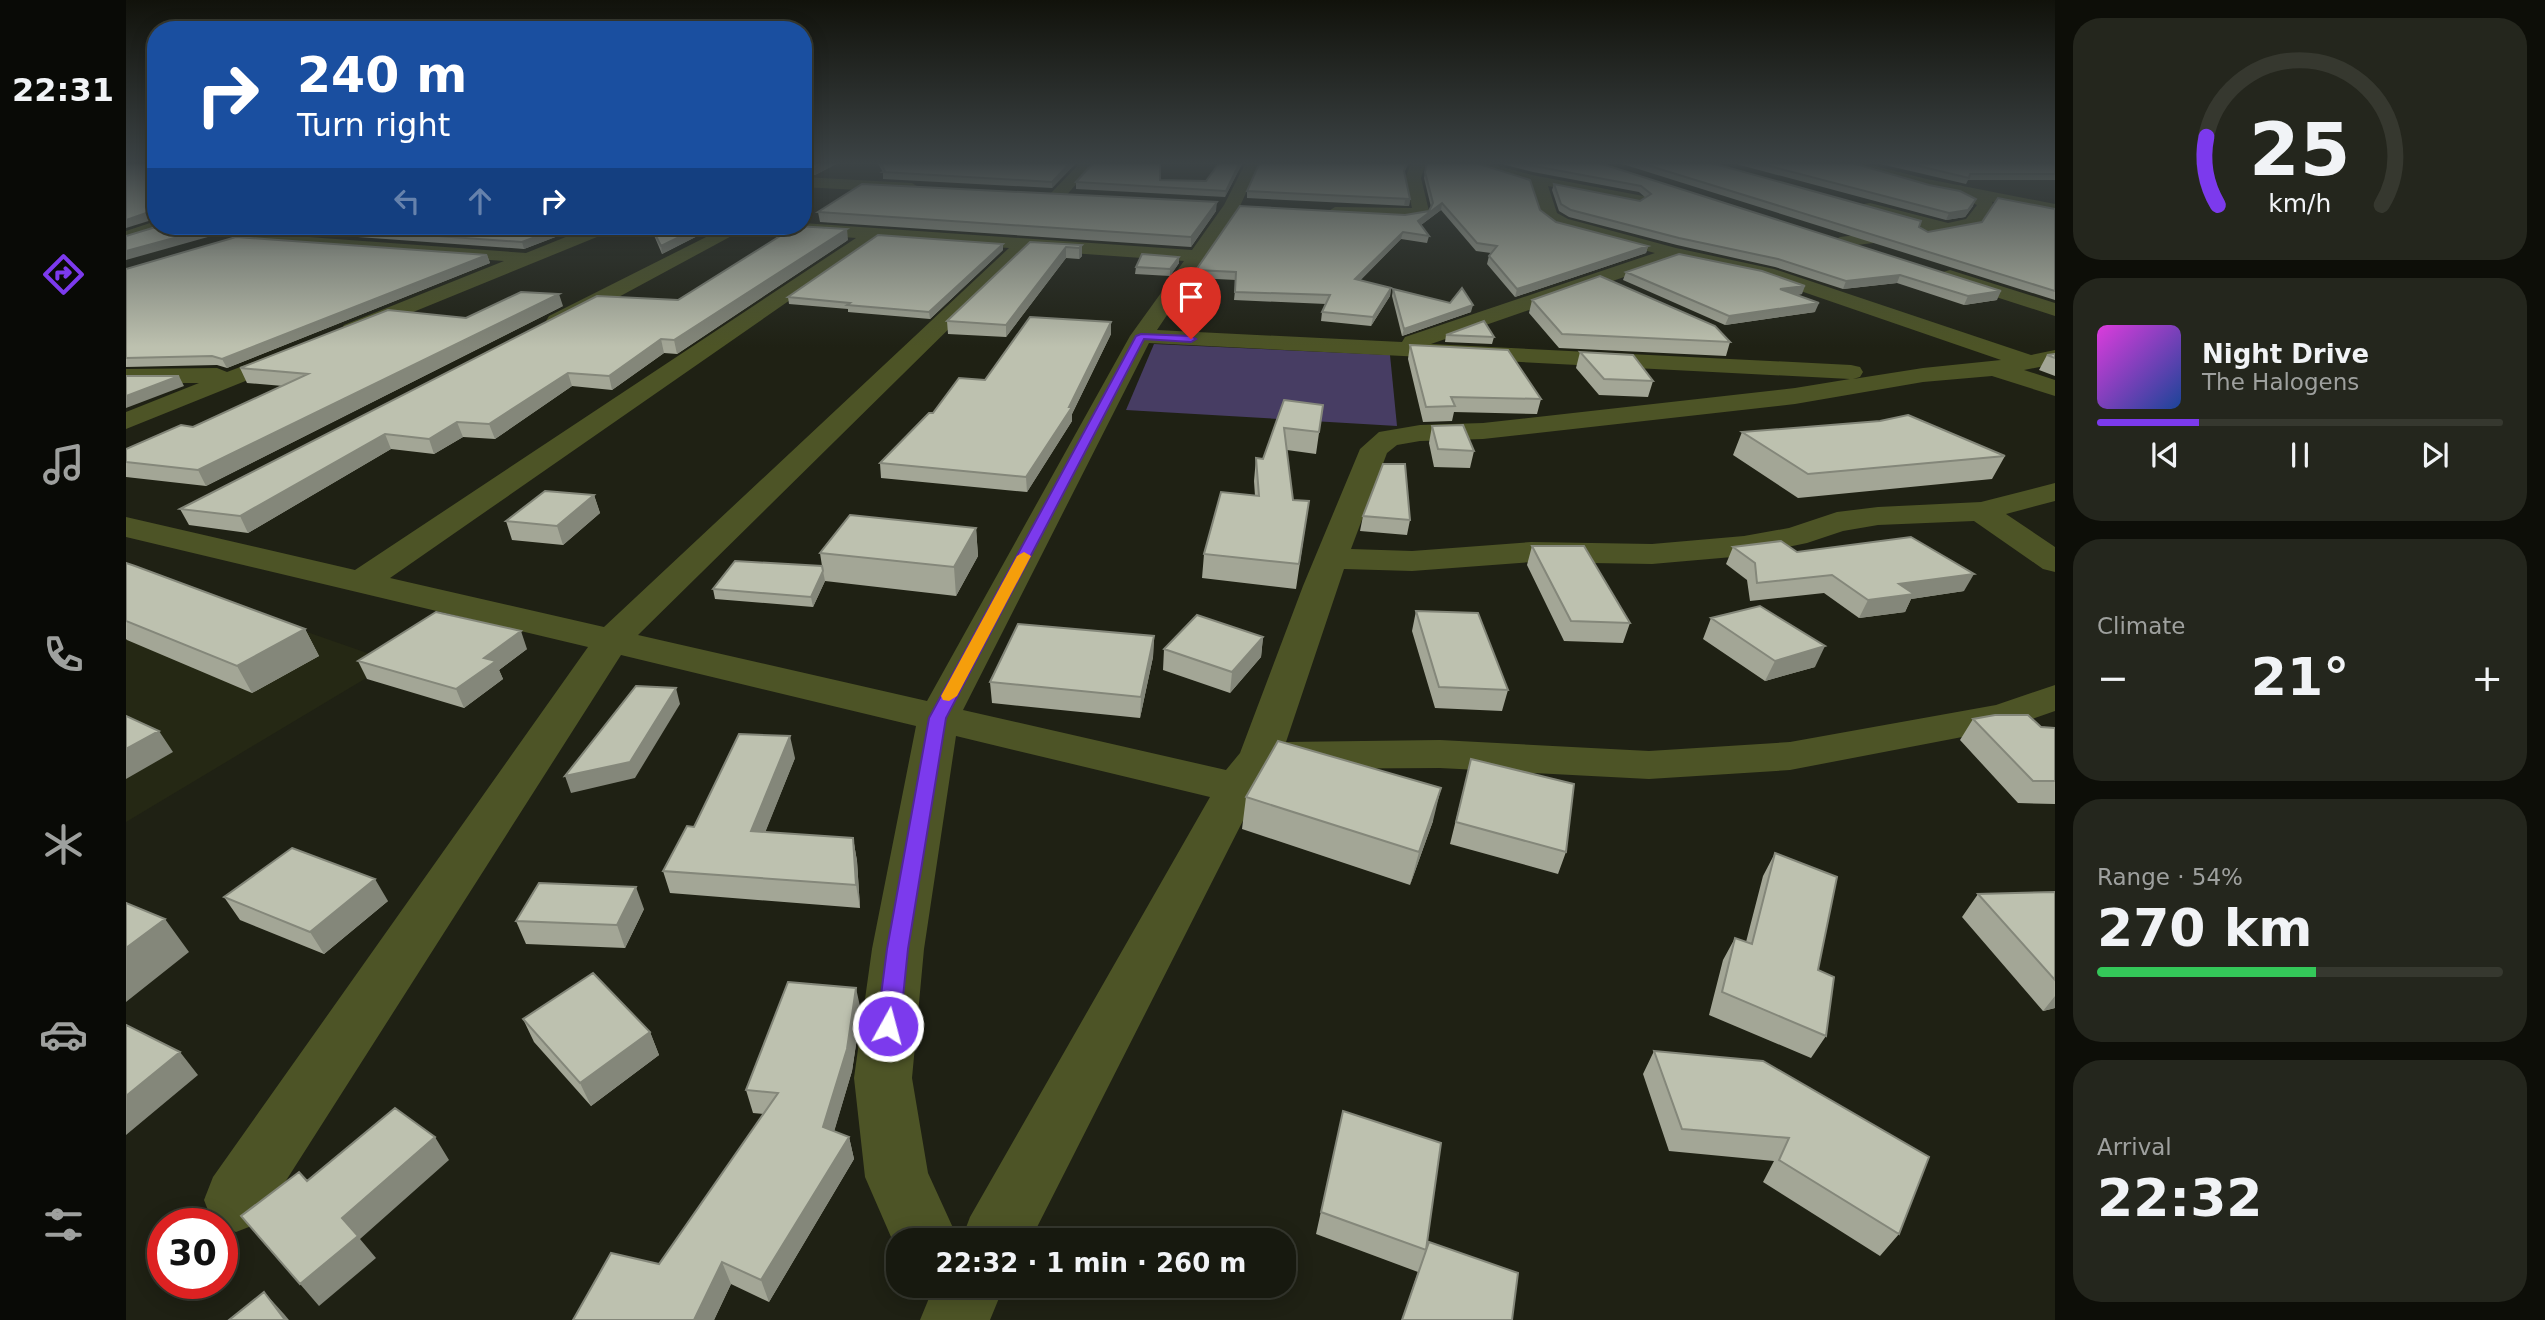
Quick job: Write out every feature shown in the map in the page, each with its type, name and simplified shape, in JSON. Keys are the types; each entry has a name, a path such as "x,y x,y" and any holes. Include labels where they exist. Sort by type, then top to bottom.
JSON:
{"street":[{"path":"920,1228 897,1177 883,1077 898,949 938,718 1141,336 1218,224"},
{"path":"1564,224 1675,253 1767,273 2026,361"},
{"path":"1929,224 1949,229"},
{"path":"1878,254 1834,240 1949,229 1970,224"},
{"path":"812,229 1195,256"},
{"path":"126,237 147,230"},
{"path":"361,583 875,233"},
{"path":"244,235 234,238 530,258"},
{"path":"328,340 586,235"},
{"path":"531,334 724,235"},
{"path":"236,1200 611,641 1024,244"},
{"path":"1395,348 1675,253"},
{"path":"1928,270 2055,310"},
{"path":"1598,279 1623,290"},
{"path":"1141,336 1923,375"},
{"path":"1749,346 1800,369"},
{"path":"126,421 303,350"},
{"path":"1001,1228 1249,772 1374,449 1390,438 1420,433 1483,431 1796,396 1923,375 1994,369 2055,357"},
{"path":"1994,369 2055,388"},
{"path":"126,376 240,375"},
{"path":"1331,558 1412,561 1531,552 1652,554 1744,546 1796,536 1837,522 1878,516 1981,510 2055,492"},
{"path":"1981,510 2055,562"},
{"path":"136,530 183,513"},
{"path":"136,530 938,718 1249,772 1440,754 1649,765 1790,756 2004,716 2055,697"}],"shaded area":[{"path":"1154,344 1390,355 1397,426 1126,410"},
{"path":"126,569 393,662 126,822"}],"building":[{"path":"991,224 1201,224 1191,237"},
{"path":"1228,224 1420,224 1429,236 1403,232 1355,279 1391,288 1373,317 1322,312 1330,295 1235,292 1236,272 1196,270"},
{"path":"1460,224 1562,224 1648,246 1517,289 1489,256 1497,246 1477,243"},
{"path":"1623,224 1789,224 2001,291 1968,296 1900,275 1846,281 1778,259"},
{"path":"1837,224 1920,224 1919,227 1928,232 1973,224 2055,224 2055,291"},
{"path":"812,227 847,229 674,340 661,339 609,376 568,373 489,424 457,422 429,439 385,434 240,516 180,509 597,296 678,300 782,235 812,235"},
{"path":"147,230 147,235 185,235 126,251 126,236"},
{"path":"425,235 540,235 522,242"},
{"path":"656,235 684,235 661,246"},
{"path":"878,235 1003,244 929,312 788,297"},
{"path":"236,237 487,255 222,359 212,356 126,358 126,269"},
{"path":"1030,242 1082,245 1079,248 1066,247 1006,325 947,321"},
{"path":"1142,254 1179,257 1170,269 1136,267"},
{"path":"1679,254 1762,271 1805,286 1780,289 1819,303 1729,316 1626,272"},
{"path":"1600,276 1715,326 1730,342 1562,334 1532,300"},
{"path":"1462,288 1473,305 1404,329 1393,289 1450,303"},
{"path":"521,292 559,294 198,470 126,462 126,449 181,425 193,427 308,374 240,368 388,310 466,318"},
{"path":"1030,317 1111,322 1069,407 1072,407 1026,477 880,463 929,413 933,413 959,378 985,380"},
{"path":"1484,321 1494,337 1446,335"},
{"path":"1410,345 1508,350 1541,399 1451,397 1455,406 1426,407"},
{"path":"1580,352 1633,355 1653,381 1604,379"},
{"path":"126,376 179,376 126,396"},
{"path":"1284,400 1323,405 1319,432 1284,428 1293,500 1309,501 1299,564 1204,554 1221,492 1259,496 1256,458 1263,459"},
{"path":"1908,415 2005,456 1808,474 1742,432 1880,421"},
{"path":"1463,425 1474,451 1438,449 1432,426"},
{"path":"1383,464 1405,464 1410,520 1363,516"},
{"path":"545,491 594,495 557,526 506,521"},
{"path":"850,515 976,528 954,567 820,553"},
{"path":"1911,537 1974,574 1899,584 1914,594 1868,600 1832,575 1757,583 1755,563 1733,547 1781,541 1797,552"},
{"path":"1532,546 1584,546 1630,623 1571,621"},
{"path":"735,561 822,566 823,571 811,597 713,589"},
{"path":"126,563 305,629 237,666 126,621"},
{"path":"1760,606 1825,646 1775,661 1711,618"},
{"path":"1416,611 1478,613 1508,690 1439,687"},
{"path":"436,612 521,631 484,658 496,661 456,689 358,661"},
{"path":"1197,615 1263,637 1232,672 1164,649"},
{"path":"1018,624 1154,636 1141,697 990,682"},
{"path":"636,686 676,688 630,762 565,776"},
{"path":"1995,715 2028,715 2041,727 2055,728 2055,781 2033,781 1973,719"},
{"path":"126,716 159,731 126,749"},
{"path":"739,734 790,736 751,831 853,838 856,885 663,871 687,826 694,827"},
{"path":"1278,741 1441,788 1419,852 1246,797"},
{"path":"1471,759 1574,784 1566,852 1456,822"},
{"path":"292,848 375,879 310,932 224,897"},
{"path":"1775,853 1837,877 1818,970 1834,977 1826,1036 1722,992 1735,938 1752,944"},
{"path":"539,883 636,887 617,925 516,921"},
{"path":"2055,892 2055,980 1978,894"},
{"path":"126,903 165,919 126,948"},
{"path":"593,973 650,1032 580,1083 523,1019"},
{"path":"788,982 856,988 847,1049 823,1127 849,1137 761,1280 722,1262 694,1320 573,1320 611,1253 659,1264 778,1093 746,1090"},
{"path":"126,1025 180,1052 126,1096"},
{"path":"1654,1051 1763,1061 1929,1157 1899,1234 1779,1160 1789,1138 1682,1129"},
{"path":"395,1108 435,1137 342,1218 358,1236 300,1284 241,1216 299,1172 307,1181"},
{"path":"1343,1111 1441,1143 1426,1250 1321,1212"},
{"path":"1429,1242 1518,1273 1512,1320 1402,1320"},
{"path":"264,1292 285,1320 229,1320"}],"slow traffic":[{"path":"949,696 1024,556"}],"route":[{"path":"888,1026 898,949 938,718 1141,336 1191,339"}]}
